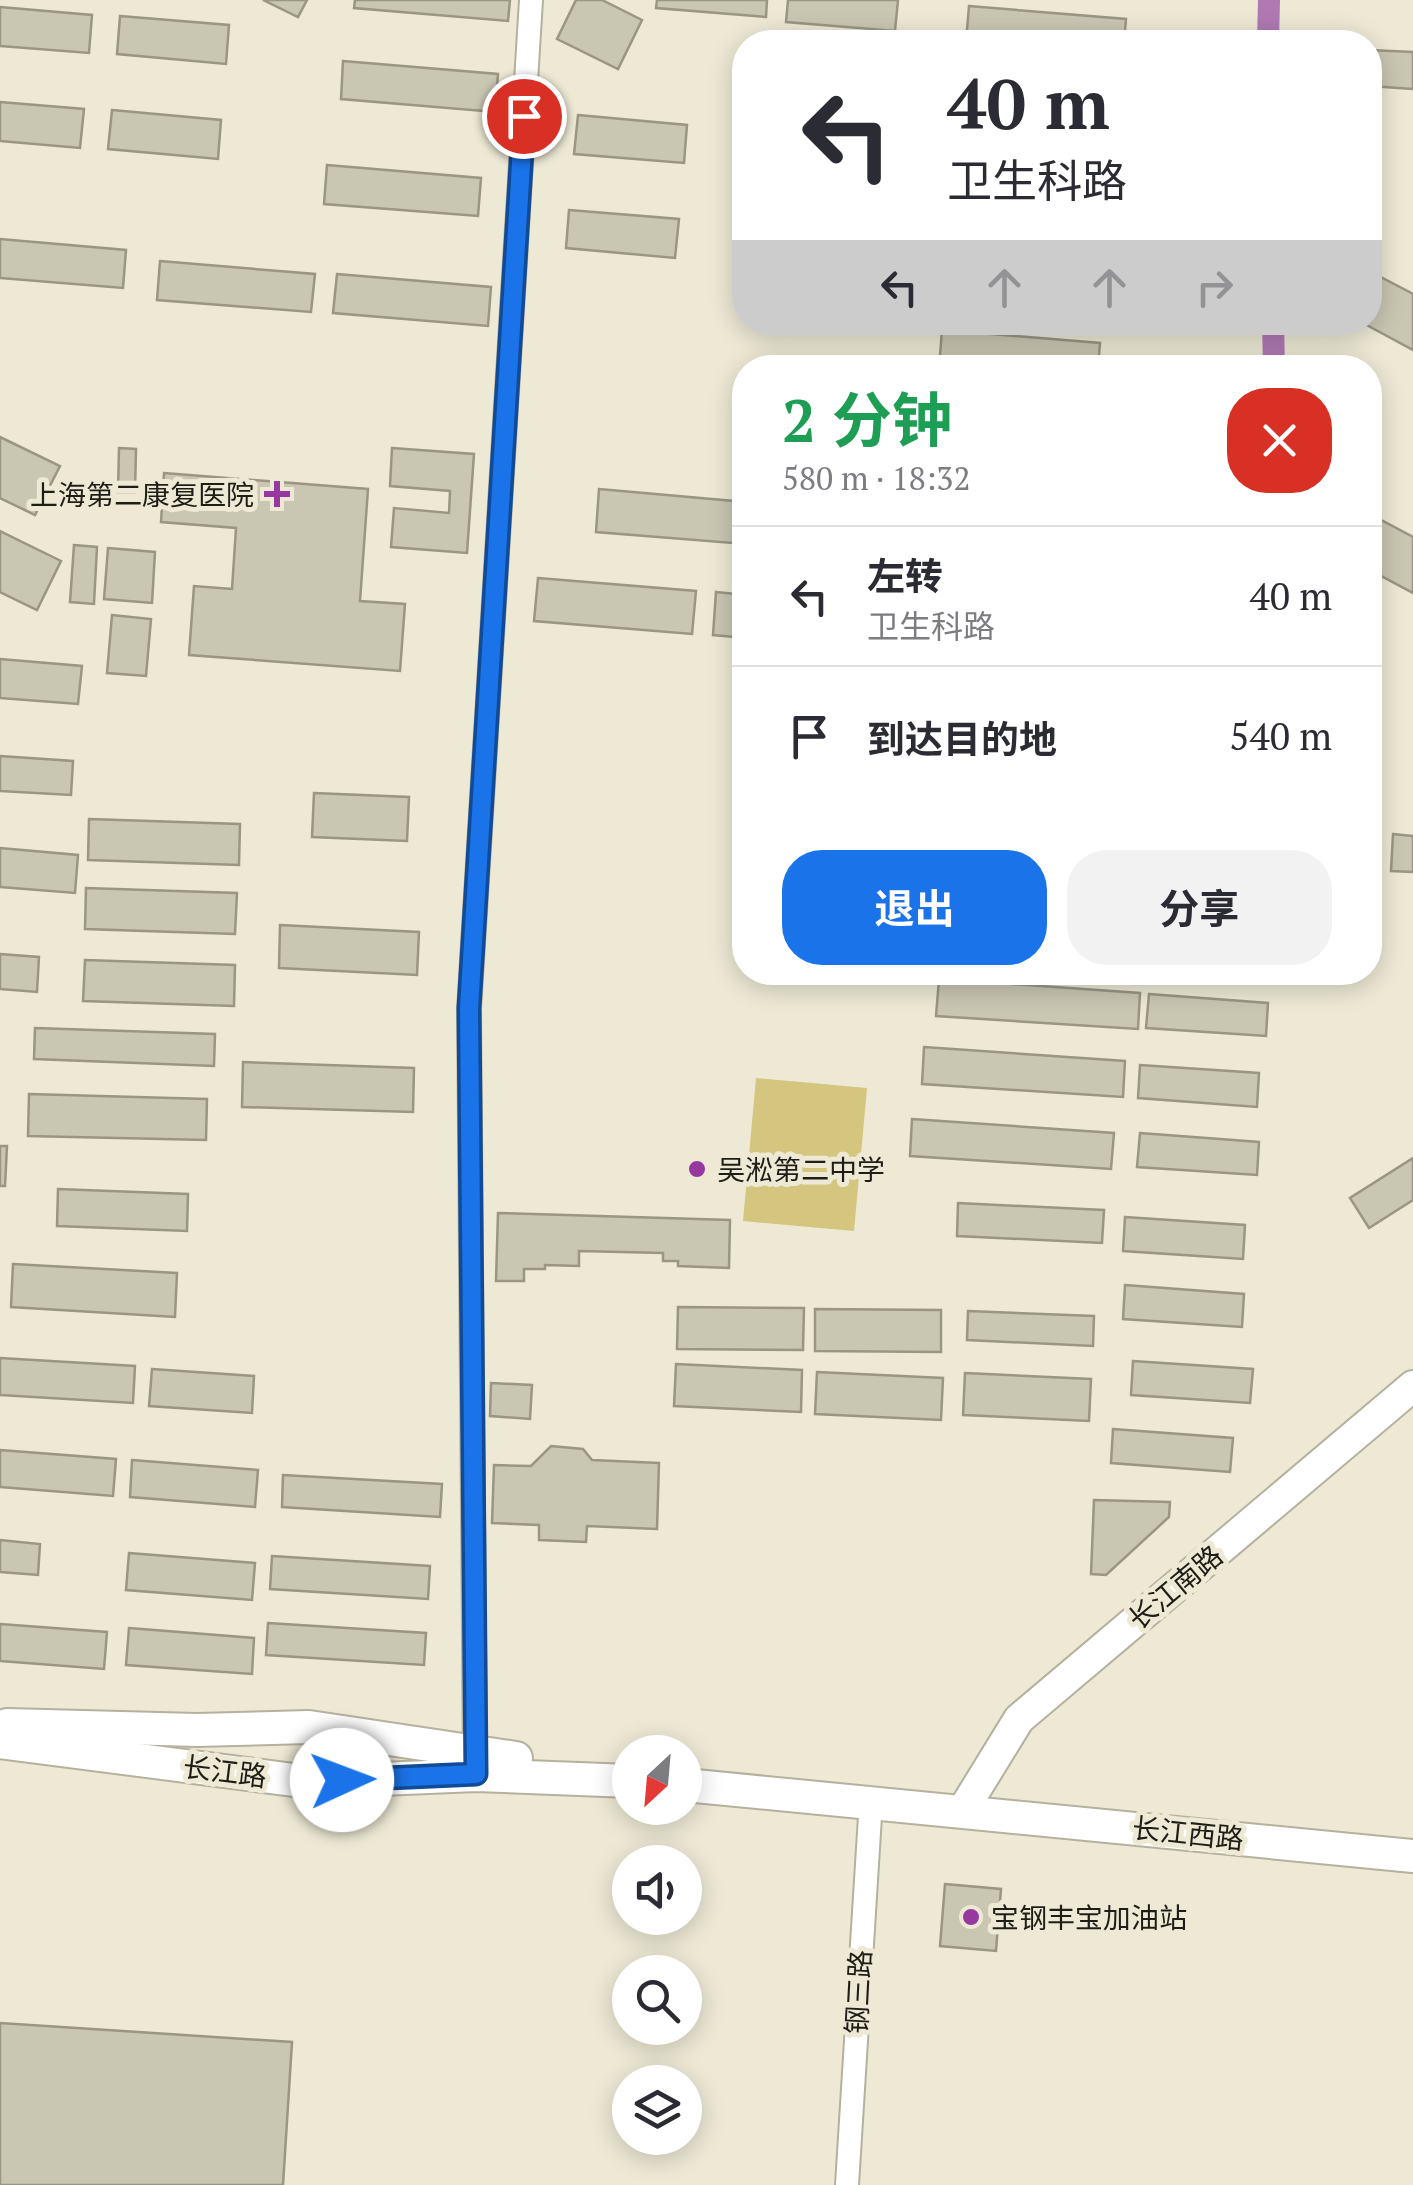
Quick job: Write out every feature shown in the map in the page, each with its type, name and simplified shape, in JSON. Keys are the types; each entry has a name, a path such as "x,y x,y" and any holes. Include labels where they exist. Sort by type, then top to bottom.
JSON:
{"main road":[{"name":"长江南路","path":"963,1810 1019,1719 1413,1386"},
{"path":"0,1724 197,1730 309,1727 475,1763 546,1762 612,1778"},
{"name":"长江路","path":"0,1742 309,1782 475,1763"},
{"path":"702,1787 963,1810"},
{"name":"长江西路","path":"963,1810 1413,1856"}],"street":[{"path":"475,1763 469,1008 532,0"},
{"name":"钢三路","path":"847,2185 871,1800"}],"shaded area":[{"path":"756,1078 867,1088 854,1231 743,1221"}],"building":[{"path":"263,0 307,0 298,17"},
{"path":"355,0 510,0 508,21 354,8"},
{"path":"576,0 602,0 642,20 618,69 557,39"},
{"path":"657,0 767,0 766,17 656,8"},
{"path":"788,0 898,0 895,30 786,22"},
{"path":"969,6 1126,19 1125,30 967,30"},
{"path":"0,7 92,15 89,53 0,46"},
{"path":"120,16 229,25 226,64 117,54"},
{"path":"1382,51 1413,52 1413,89 1382,87"},
{"path":"343,61 498,74 495,112 341,99"},
{"path":"0,102 84,109 80,148 0,141"},
{"path":"112,110 221,120 218,159 108,149"},
{"path":"578,115 687,125 684,163 574,154"},
{"path":"327,165 481,178 478,216 324,204"},
{"path":"569,210 679,219 675,258 566,248"},
{"path":"0,239 126,250 123,288 0,278"},
{"path":"160,261 315,274 311,312 157,300"},
{"path":"337,274 491,287 488,326 333,313"},
{"path":"1382,278 1413,294 1413,350 1382,333"},
{"path":"942,335 1003,335 1100,343 1099,355 940,355"},
{"path":"0,437 60,466 35,515 0,498"},
{"path":"119,448 136,449 135,492 118,492"},
{"path":"392,448 474,454 467,553 391,547 394,508 449,513 450,491 390,486"},
{"path":"164,473 368,489 360,601 405,604 400,671 189,655 194,586 232,589 236,528 161,522"},
{"path":"599,489 732,501 732,543 596,532"},
{"path":"1382,520 1413,537 1413,593 1382,576"},
{"path":"0,531 61,561 37,610 0,592"},
{"path":"74,545 97,547 94,604 70,602"},
{"path":"108,548 155,552 152,603 104,599"},
{"path":"538,578 696,591 692,634 534,621"},
{"path":"716,592 732,594 732,637 713,635"},
{"path":"112,615 151,619 146,676 107,673"},
{"path":"0,659 82,666 78,704 0,698"},
{"path":"0,756 73,761 71,795 0,791"},
{"path":"314,793 409,797 407,841 312,837"},
{"path":"89,819 240,824 239,865 88,860"},
{"path":"1393,834 1413,836 1413,872 1391,871"},
{"path":"0,848 78,855 75,893 0,887"},
{"path":"86,888 237,893 235,934 85,929"},
{"path":"280,925 419,932 417,975 279,968"},
{"path":"0,954 39,957 37,992 0,989"},
{"path":"85,960 235,965 234,1006 83,1001"},
{"path":"939,985 1025,985 1140,993 1138,1029 936,1016"},
{"path":"1149,994 1268,1003 1266,1036 1146,1028"},
{"path":"35,1028 215,1034 214,1066 34,1059"},
{"path":"924,1047 1125,1061 1123,1097 922,1084"},
{"path":"243,1062 414,1068 413,1112 242,1107"},
{"path":"1140,1065 1259,1073 1257,1107 1138,1098"},
{"path":"29,1094 207,1099 206,1140 28,1136"},
{"path":"912,1119 1114,1133 1111,1169 910,1156"},
{"path":"1140,1133 1259,1142 1257,1175 1137,1167"},
{"path":"0,1146 7,1146 5,1186 0,1186"},
{"path":"1413,1158 1413,1200 1369,1228 1350,1198"},
{"path":"58,1189 188,1194 187,1231 57,1226"},
{"path":"958,1203 1104,1210 1102,1243 957,1236"},
{"path":"498,1213 730,1220 729,1268 678,1266 678,1261 663,1261 663,1253 579,1251 579,1266 545,1265 545,1269 524,1269 524,1281 496,1281"},
{"path":"1125,1217 1245,1225 1243,1259 1123,1251"},
{"path":"13,1264 177,1273 175,1317 11,1307"},
{"path":"1125,1285 1244,1294 1242,1327 1123,1319"},
{"path":"678,1307 804,1308 803,1350 677,1349"},
{"path":"815,1309 941,1310 941,1352 815,1351"},
{"path":"968,1311 1094,1316 1093,1346 967,1340"},
{"path":"0,1358 135,1366 133,1403 0,1395"},
{"path":"1133,1361 1253,1369 1250,1403 1131,1395"},
{"path":"676,1364 802,1370 801,1412 674,1406"},
{"path":"152,1369 254,1376 252,1413 149,1406"},
{"path":"817,1372 943,1378 941,1420 815,1414"},
{"path":"965,1373 1091,1379 1089,1421 963,1415"},
{"path":"491,1383 532,1385 530,1419 490,1416"},
{"path":"1113,1429 1233,1438 1230,1472 1111,1463"},
{"path":"551,1446 583,1449 592,1460 659,1463 657,1529 587,1526 586,1542 539,1540 539,1525 492,1523 494,1465 531,1466"},
{"path":"0,1450 116,1459 113,1496 0,1487"},
{"path":"132,1460 258,1470 255,1507 130,1497"},
{"path":"283,1475 442,1484 440,1517 282,1507"},
{"path":"1094,1500 1170,1502 1169,1517 1106,1575 1091,1574"},
{"path":"0,1540 40,1544 38,1575 0,1572"},
{"path":"129,1553 255,1563 252,1600 126,1590"},
{"path":"272,1556 430,1566 428,1599 270,1589"},
{"path":"268,1623 426,1633 424,1665 266,1655"},
{"path":"0,1624 107,1632 104,1669 0,1661"},
{"path":"129,1628 254,1638 252,1674 126,1665"},
{"name":"宝钢丰宝加油站","path":"945,1884 1001,1889 996,1951 940,1946"},
{"path":"0,2023 292,2042 283,2185 0,2185"}],"waterway":[{"path":"1268,30 1269,0"},
{"path":"1273,335 1274,355"}],"place":[{"name":"上海第二康复医院","path":"277,494"},
{"name":"吴淞第二中学","path":"697,1169"},
{"name":"宝钢丰宝加油站","path":"971,1917"}],"route":[{"path":"342,1780 476,1774 469,1008 524,116"}]}
